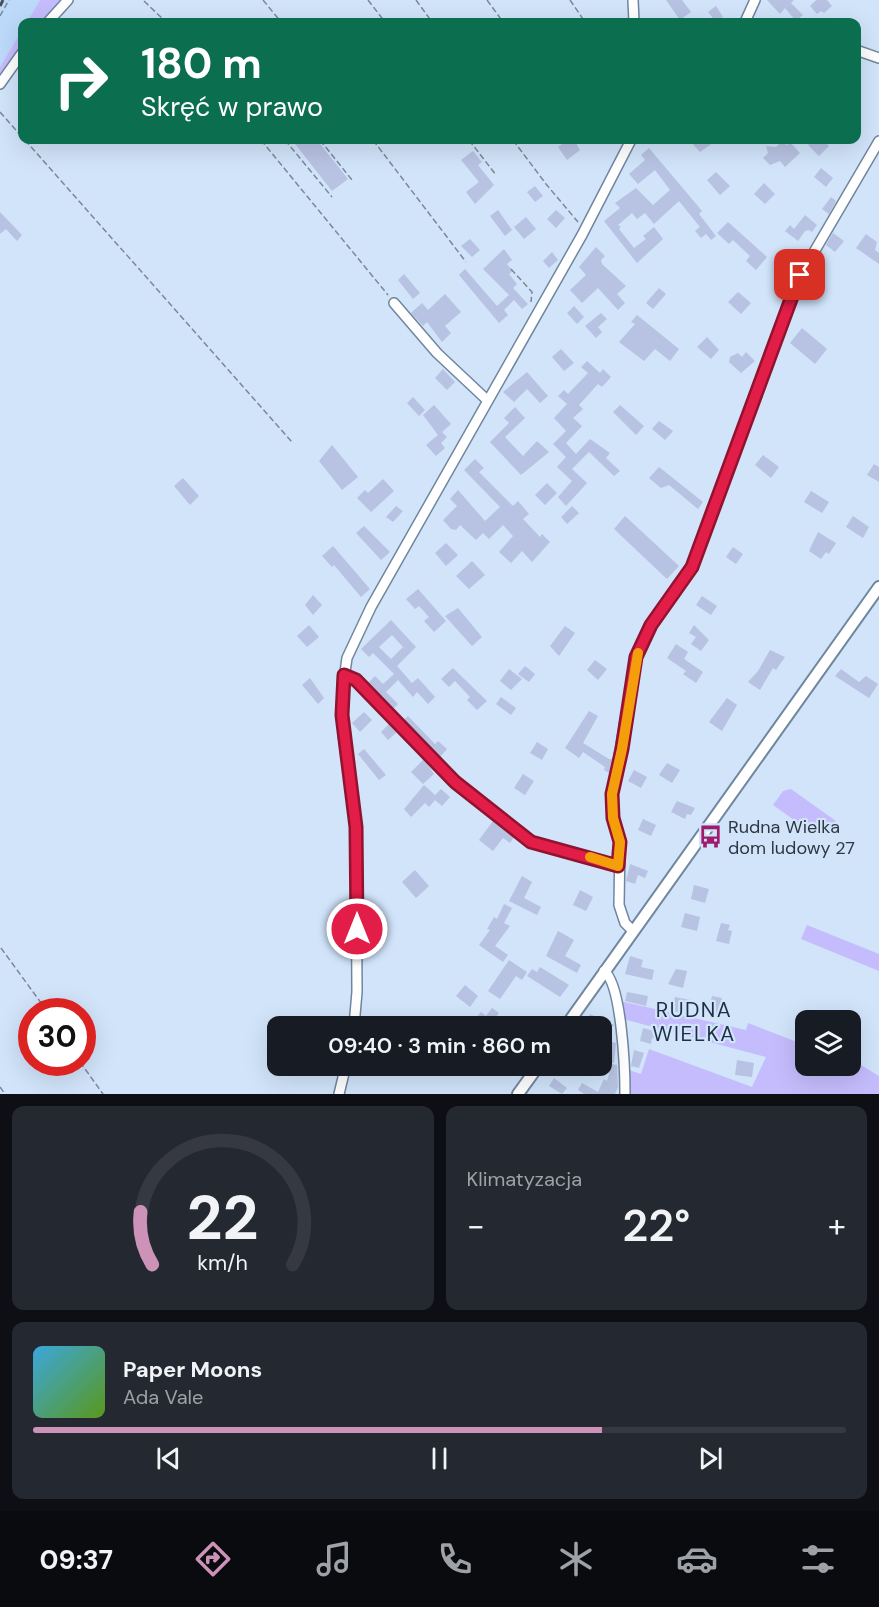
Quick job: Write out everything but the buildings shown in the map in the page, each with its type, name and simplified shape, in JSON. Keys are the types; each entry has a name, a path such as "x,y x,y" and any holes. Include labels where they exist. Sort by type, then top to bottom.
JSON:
{"street":[{"path":"52,18 68,0"},
{"path":"633,0 634,18"},
{"path":"747,18 756,0"},
{"path":"861,52 879,58"},
{"path":"0,84 18,59"},
{"path":"633,931 627,926 620,913 618,866 620,842 613,818 612,794 622,749 636,657 651,625 692,567 768,365 793,288 879,141"},
{"path":"355,1016 357,856 342,724 344,675 354,639 586,227 630,144"},
{"path":"394,303 437,353 487,400"},
{"path":"573,1016 879,587"},
{"path":"344,675 356,680 455,782 531,842 618,866"},
{"path":"604,971 610,975 616,998 626,1060 625,1094"},
{"path":"339,1094 343,1076"},
{"path":"518,1094 531,1076"}],"path":[{"path":"0,16 9,0"},
{"path":"263,0 278,18"},
{"path":"368,0 382,18"},
{"path":"416,0 429,18"},
{"path":"488,0 500,18"},
{"path":"570,0 582,18"},
{"path":"144,1 161,18"},
{"path":"0,112 18,132"},
{"path":"29,144 292,442"},
{"path":"264,144 394,303"},
{"path":"288,144 332,198"},
{"path":"323,144 352,180"},
{"path":"376,144 466,262"},
{"path":"473,144 496,175"},
{"path":"516,144 546,184 586,227"},
{"path":"511,269 531,292 531,302"},
{"path":"1,948 38,998"},
{"path":"90,1076 103,1094"},
{"path":"0,1087 5,1094"}],"shaded area":[{"path":"0,0 40,0 29,18 18,18 18,37 0,67"},
{"path":"40,0 64,0 48,18 29,18"},
{"path":"18,37 18,53 0,77 0,67"},
{"path":"791,789 836,821 826,835 801,825 773,805 783,791"},
{"path":"807,925 879,954 879,971 801,939"},
{"path":"620,1001 746,1030 748,1023 795,1041 795,1076 861,1076 861,1065 879,1076 879,1094 628,1094 629,1070 641,1074 649,1049 752,1087 766,1057 623,1019"}],"railway":[{"path":"0,6 3,0"}],"slow traffic":[{"path":"590,857 618,866 620,842 611,804 638,653"}],"place":[{"name":"Rudna Wielka dom ludowy 27","path":"710,837"}],"district":[{"name":"RUDNA WIELKA","path":"694,1022"}],"route":[{"path":"357,929 356,827 342,715 344,675 356,680 455,782 531,842 618,866 620,842 611,804 636,657 651,625 692,567 776,343 789,297 800,275"}]}
